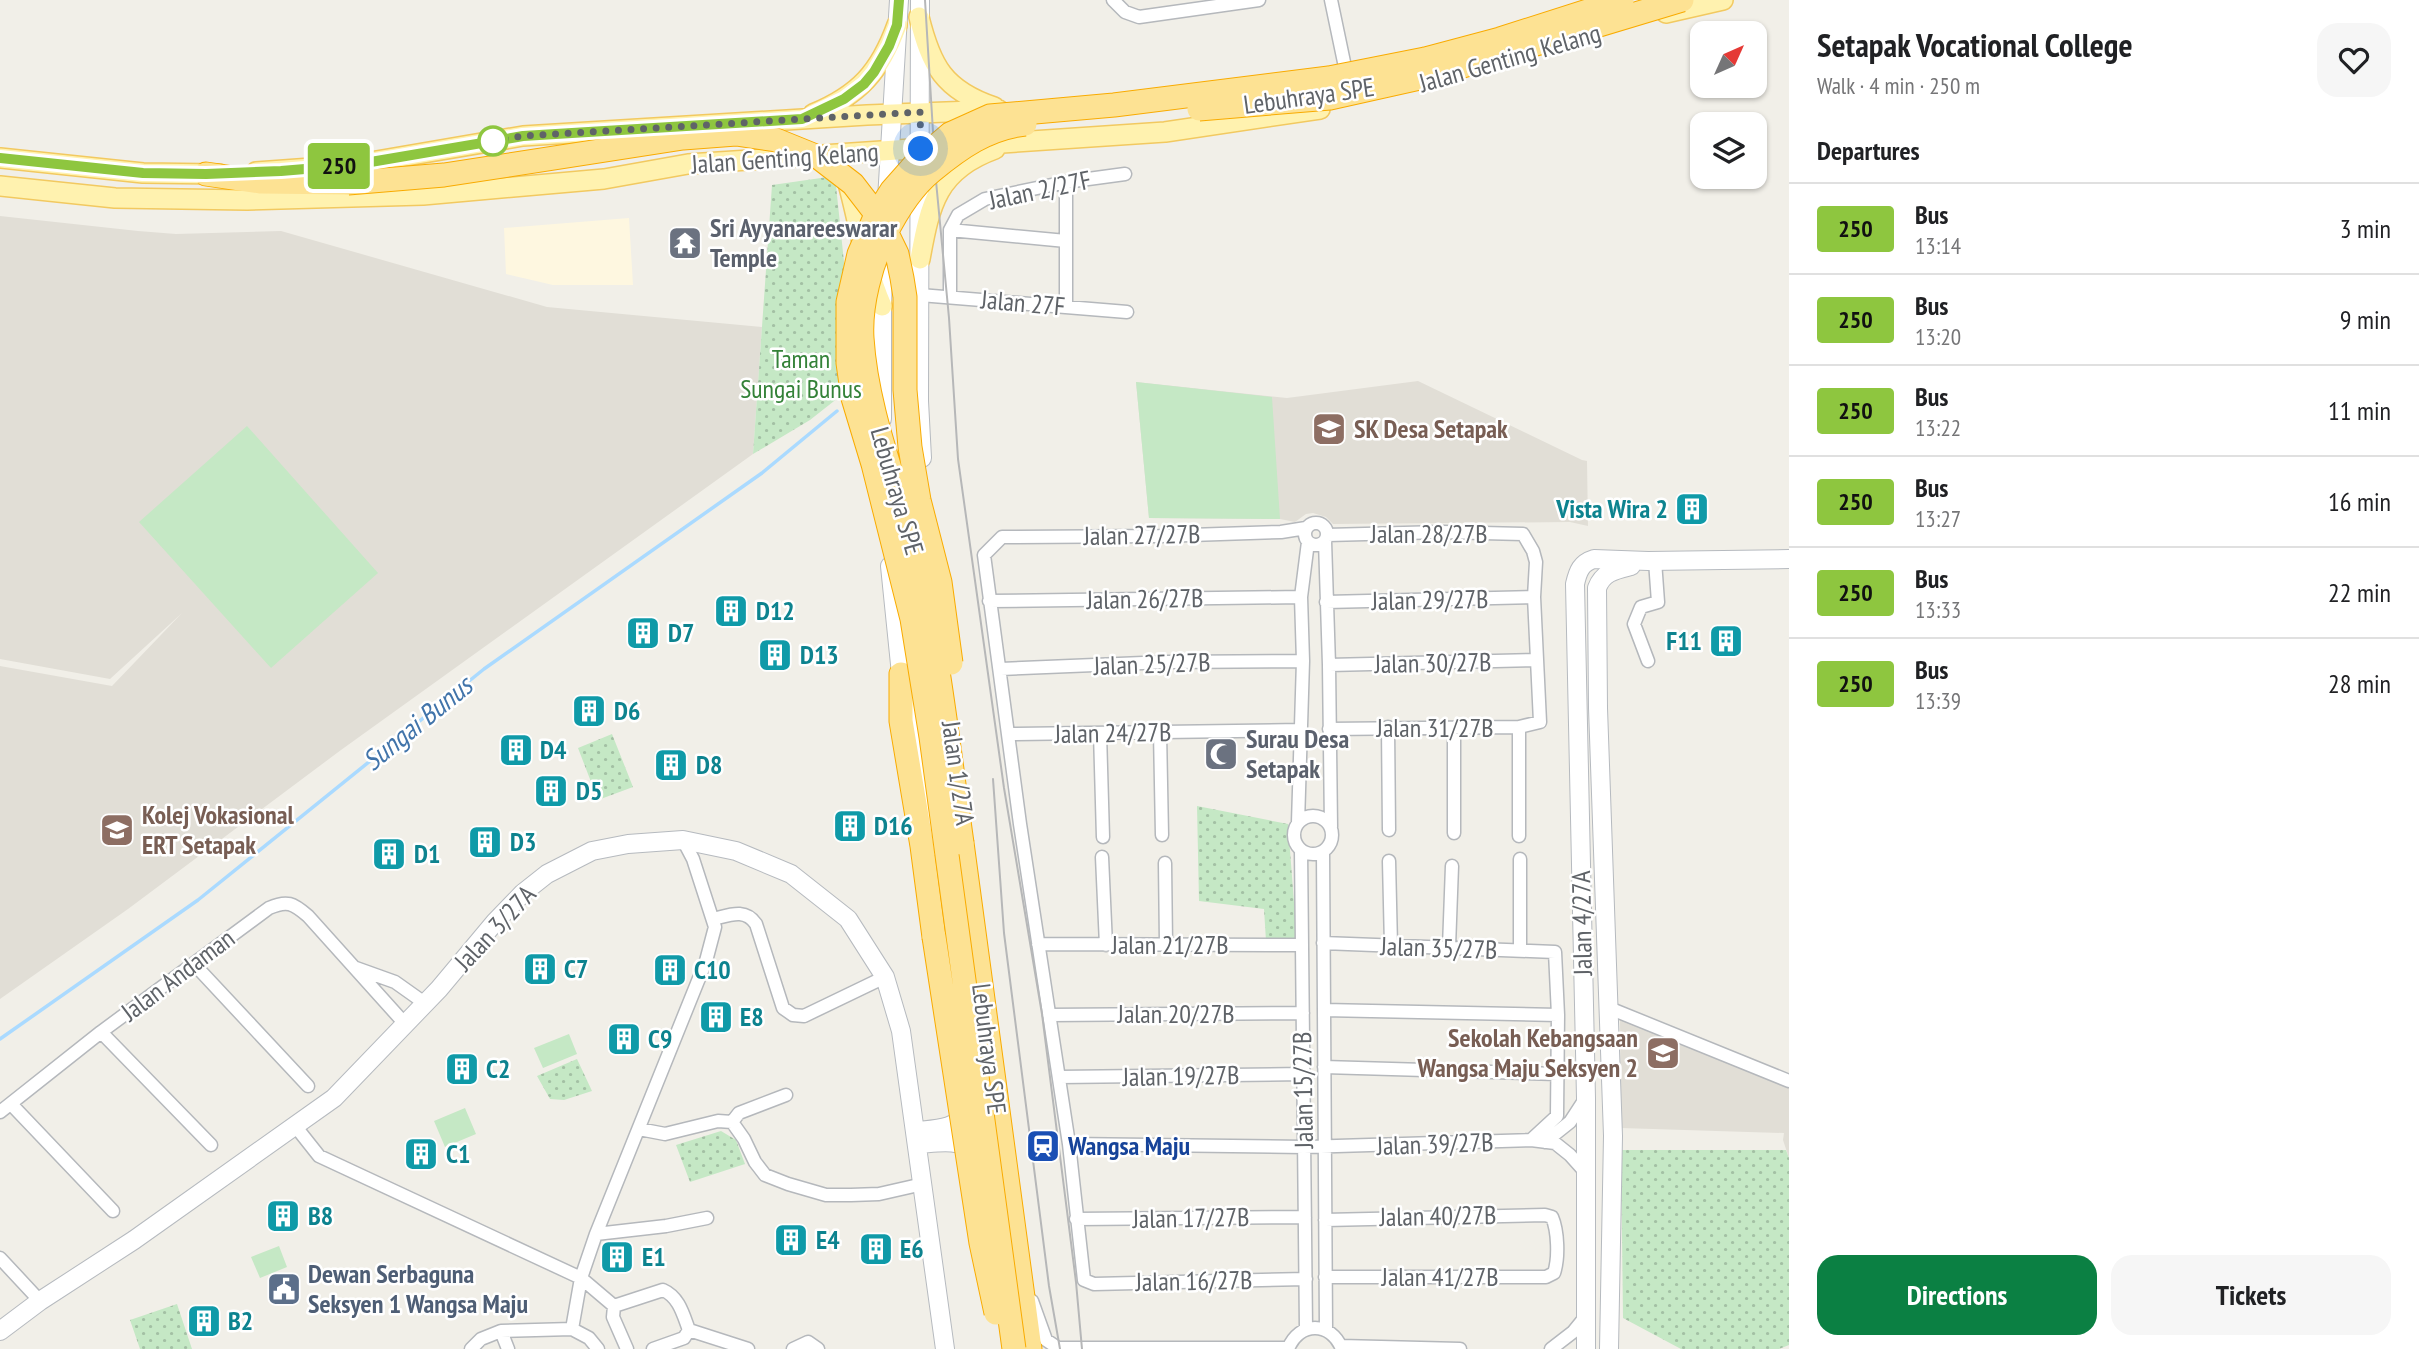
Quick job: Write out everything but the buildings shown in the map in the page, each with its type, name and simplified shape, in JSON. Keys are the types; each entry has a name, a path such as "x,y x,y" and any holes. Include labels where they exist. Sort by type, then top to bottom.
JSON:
{"highway":[{"name":"Lebuhraya SPE","path":"1014,1349 932,737 912,619 880,489 853,398 848,363 848,302 859,254 875,217 892,190 915,164 950,134 990,116 1329,78 1475,45 1622,0"},
{"name":"Lebuhraya SPE","path":"1030,1349 940,682 919,570 869,392 862,335 866,291 877,252 907,197 924,178 951,155 978,138 1008,126 1329,98 1433,75 1682,0"},
{"path":"206,174 261,182 348,183 444,175 683,138 736,134 776,140 818,157 853,184 880,219 897,254 902,278 905,297 905,390 910,447 919,500 940,582 945,617 959,740 962,842"},
{"path":"901,674 901,721 981,1243 998,1322 1007,1349"}],"main road":[{"name":"Jalan Genting Kelang","path":"0,158 143,173 206,174 353,165 523,136 920,112 1005,110 1230,88 1389,61 1609,0"},
{"name":"Jalan Genting Kelang","path":"0,186 115,198 247,200 392,197 604,179 688,164 1165,132 1337,106 1459,75 1674,10 1723,0"},
{"path":"919,8 928,51 943,77 964,94 1005,110"},
{"path":"802,119 837,103 864,84 882,60 897,25"},
{"path":"523,136 544,146 551,159 544,175 527,186"},
{"path":"920,259 931,209 940,187 959,168 978,156 1009,144"},
{"path":"827,155 844,170 860,243 882,306"}],"street":[{"name":"Jalan 1/27A","path":"899,0 882,306 882,434 887,535 901,674 914,728 951,931 1007,1349"},
{"path":"1114,0 1125,12 1139,17 1259,0"},
{"path":"1331,0 1345,67"},
{"name":"Jalan 1/27A","path":"919,8 919,415 923,497 1039,1349"},
{"name":"Jalan 2/27F","path":"950,230 958,215 985,199 1066,182 1125,174"},
{"path":"887,197 895,183 905,180 912,182 920,194"},
{"path":"1066,182 1066,307"},
{"path":"950,296 950,230 1066,241"},
{"name":"Jalan 27F","path":"920,295 1127,312"},
{"path":"1317,522 1328,535 1326,602 1331,827 1330,844 1322,852 1311,854 1301,850 1294,834 1298,823 1303,662 1301,597 1306,535 1310,523 1317,522"},
{"name":"Jalan 27/27B","path":"989,601 984,555 1002,537 1281,532 1306,535"},
{"name":"Jalan 28/27B","path":"1328,535 1442,532 1523,534 1534,551 1536,562 1534,597"},
{"path":"1306,535 1316,545 1328,535"},
{"name":"Jalan 4/27A","path":"1586,1349 1586,1098 1575,584 1579,570 1586,562 1594,559 1789,559"},
{"path":"1648,661 1634,624 1641,607 1658,602 1651,561"},
{"name":"Jalan 4/27A","path":"1609,1349 1613,1136 1602,854 1597,588 1609,572 1651,561"},
{"name":"Jalan 26/27B","path":"989,601 1301,597"},
{"path":"1534,597 1537,660"},
{"name":"Jalan 29/27B","path":"1326,602 1534,597"},
{"path":"989,601 1069,1144 1076,1219"},
{"name":"Jalan 30/27B","path":"1329,665 1537,660"},
{"name":"Jalan 31/27B","path":"1329,729 1519,727 1540,722 1537,660"},
{"name":"Jalan 25/27B","path":"1001,669 1167,662 1303,662"},
{"path":"1388,727 1389,830"},
{"path":"1519,727 1519,836"},
{"path":"1454,728 1454,833"},
{"name":"Jalan 24/27B","path":"1009,734 1301,730"},
{"path":"1160,732 1162,835"},
{"path":"1100,733 1102,837"},
{"path":"1298,823 1315,815 1322,817 1331,827"},
{"path":"572,1329 581,1278 596,1234 706,961 715,927 693,859 683,840"},
{"name":"Jalan 3/27A","path":"0,1331 334,1098 426,1004 495,922 523,893 547,874 592,851 628,844 683,840 736,851 791,874 848,919 885,977 901,1031 945,1349"},
{"name":"Jalan 15/27B","path":"1301,850 1306,1329"},
{"name":"Jalan 15/27B","path":"1322,852 1326,1330"},
{"path":"1581,855 1602,854"},
{"path":"1102,857 1106,945"},
{"path":"1520,859 1520,951"},
{"path":"1389,860 1391,946"},
{"path":"1166,863 1166,944"},
{"path":"1449,947 1452,866"},
{"name":"Jalan Andaman","path":"0,1112 101,1032 268,908 280,902 295,905 308,916 406,1025"},
{"path":"713,919 739,913 751,916 757,924 783,1008 793,1015 804,1016 885,977"},
{"name":"Jalan 35/27B","path":"1323,943 1555,952 1558,1015"},
{"name":"Jalan 21/27B","path":"1038,944 1302,945"},
{"path":"194,964 308,1086"},
{"name":"Jalan Andaman","path":"352,967 395,982 426,1004"},
{"path":"1609,1008 1789,1081"},
{"path":"1324,1010 1558,1015 1557,1116 1538,1141"},
{"name":"Jalan 20/27B","path":"1049,1015 1303,1013"},
{"path":"101,1032 211,1145"},
{"path":"1324,1067 1558,1074"},
{"name":"Jalan 19/27B","path":"1059,1077 1303,1074"},
{"path":"732,1122 739,1113 786,1095"},
{"path":"917,1137 956,1124 967,1112 971,1095"},
{"path":"1538,1141 1570,1122 1586,1098"},
{"path":"11,1104 113,1211"},
{"path":"639,1129 665,1134 718,1121 732,1122"},
{"path":"732,1122 765,1175 788,1184 826,1195 879,1194 923,1184"},
{"path":"296,1126 319,1156 581,1278 614,1306"},
{"path":"917,1137 969,1147 981,1163"},
{"path":"1538,1141 1555,1143 1587,1174"},
{"name":"Jalan 39/27B","path":"1069,1144 1324,1147 1538,1141"},
{"name":"Jalan 40/27B","path":"1325,1220 1545,1214 1552,1217 1555,1224 1557,1266 1554,1273"},
{"name":"Jalan 17/27B","path":"1076,1219 1305,1217"},
{"path":"596,1234 707,1218"},
{"name":"Jalan 16/27B","path":"1076,1219 1084,1280 1094,1284 1306,1279"},
{"path":"0,1258 40,1301"},
{"name":"Jalan 41/27B","path":"1325,1277 1546,1277 1554,1273"},
{"path":"614,1306 663,1290 671,1294 680,1305 689,1330"},
{"path":"1032,1300 1046,1340 1058,1348 1288,1349 1298,1334 1306,1329 1326,1330 1337,1339 1341,1348 1460,1349"},
{"path":"614,1306 613,1317 626,1349"},
{"path":"1551,1349 1573,1332 1586,1316"},
{"path":"471,1349 481,1339 501,1331 572,1329 589,1338 598,1349"},
{"path":"653,1349 684,1338 689,1330"},
{"path":"689,1330 748,1349"},
{"path":"501,1331 508,1349"},
{"path":"793,1349 808,1342 818,1349"}],"shaded area":[{"path":"0,216 176,234 281,231 547,307 762,327 753,454 341,750 128,909 0,999 0,666 112,686 182,613 110,679 0,659"},
{"path":"629,218 633,285 553,285 506,274 504,228"},
{"name":"SK Desa Setapak","path":"1418,381 1587,461 1588,526 1570,522 1333,524 1326,517 1313,513 1306,514 1295,522 1280,519 1149,518 1136,382 1287,398"},
{"name":"Sekolah Kebangsaan Wangsa Maju Seksyen 2","path":"1620,1018 1789,1088 1789,1158 1783,1140 1784,1133 1621,1128"}],"green space":[{"name":"Taman Sungai Bunus","path":"835,176 844,262 843,394 810,420 753,454 772,185"},
{"path":"1136,382 1272,397 1280,519 1149,518"},
{"path":"247,426 378,573 271,668 139,522"},
{"path":"612,734 633,787 598,800 578,748"},
{"path":"1197,806 1288,824 1297,942 1266,941 1264,909 1199,901"},
{"path":"569,1034 577,1054 543,1068 534,1048"},
{"path":"577,1059 592,1091 564,1100 550,1099 537,1076"},
{"path":"465,1108 476,1134 445,1147 434,1121"},
{"path":"721,1131 736,1140 745,1164 690,1182 676,1145"},
{"path":"1621,1150 1786,1150 1789,1158 1789,1345 1779,1349 1681,1349 1623,1318"},
{"path":"279,1246 287,1267 260,1278 251,1257"},
{"path":"177,1304 192,1349 140,1349 130,1320"}],"waterway":[{"name":"Sungai Bunus","path":"0,1039 198,900 484,669 762,473 837,411"}],"tram line":[{"path":"925,0 958,459 1004,788 1042,1014 1082,1349"},
{"path":"993,779 1004,933 1049,1286 1060,1349"}],"bus line":[{"name":"250","path":"0,158 143,173 281,171 353,165 523,136 802,119 844,99 864,84 874,72 897,25 899,0"}],"place":[{"name":"Sri Ayyanareeswarar Temple","path":"685,243"},
{"name":"SK Desa Setapak","path":"1329,429"},
{"name":"Vista Wira 2","path":"1692,509"},
{"name":"D12","path":"731,611"},
{"name":"D7","path":"643,633"},
{"name":"F11","path":"1726,641"},
{"name":"D13","path":"775,655"},
{"name":"D6","path":"589,711"},
{"name":"D4","path":"516,750"},
{"name":"Surau Desa Setapak","path":"1221,754"},
{"name":"D8","path":"671,765"},
{"name":"D5","path":"551,791"},
{"name":"D16","path":"850,826"},
{"name":"Kolej Vokasional ERT Setapak","path":"117,830"},
{"name":"D3","path":"485,842"},
{"name":"D1","path":"389,854"},
{"name":"C7","path":"540,969"},
{"name":"C10","path":"670,970"},
{"name":"E8","path":"716,1017"},
{"name":"C9","path":"624,1039"},
{"name":"Sekolah Kebangsaan Wangsa Maju Seksyen 2","path":"1663,1053"},
{"name":"C2","path":"462,1069"},
{"name":"Wangsa Maju","path":"1043,1146"},
{"name":"C1","path":"421,1154"},
{"name":"B8","path":"283,1216"},
{"name":"E4","path":"791,1240"},
{"name":"E6","path":"876,1249"},
{"name":"E1","path":"617,1257"},
{"name":"Dewan Serbaguna Seksyen 1 Wangsa Maju","path":"284,1289"},
{"name":"B2","path":"204,1321"}],"route":[{"path":"493,141 523,136 920,112 921,149"}]}
